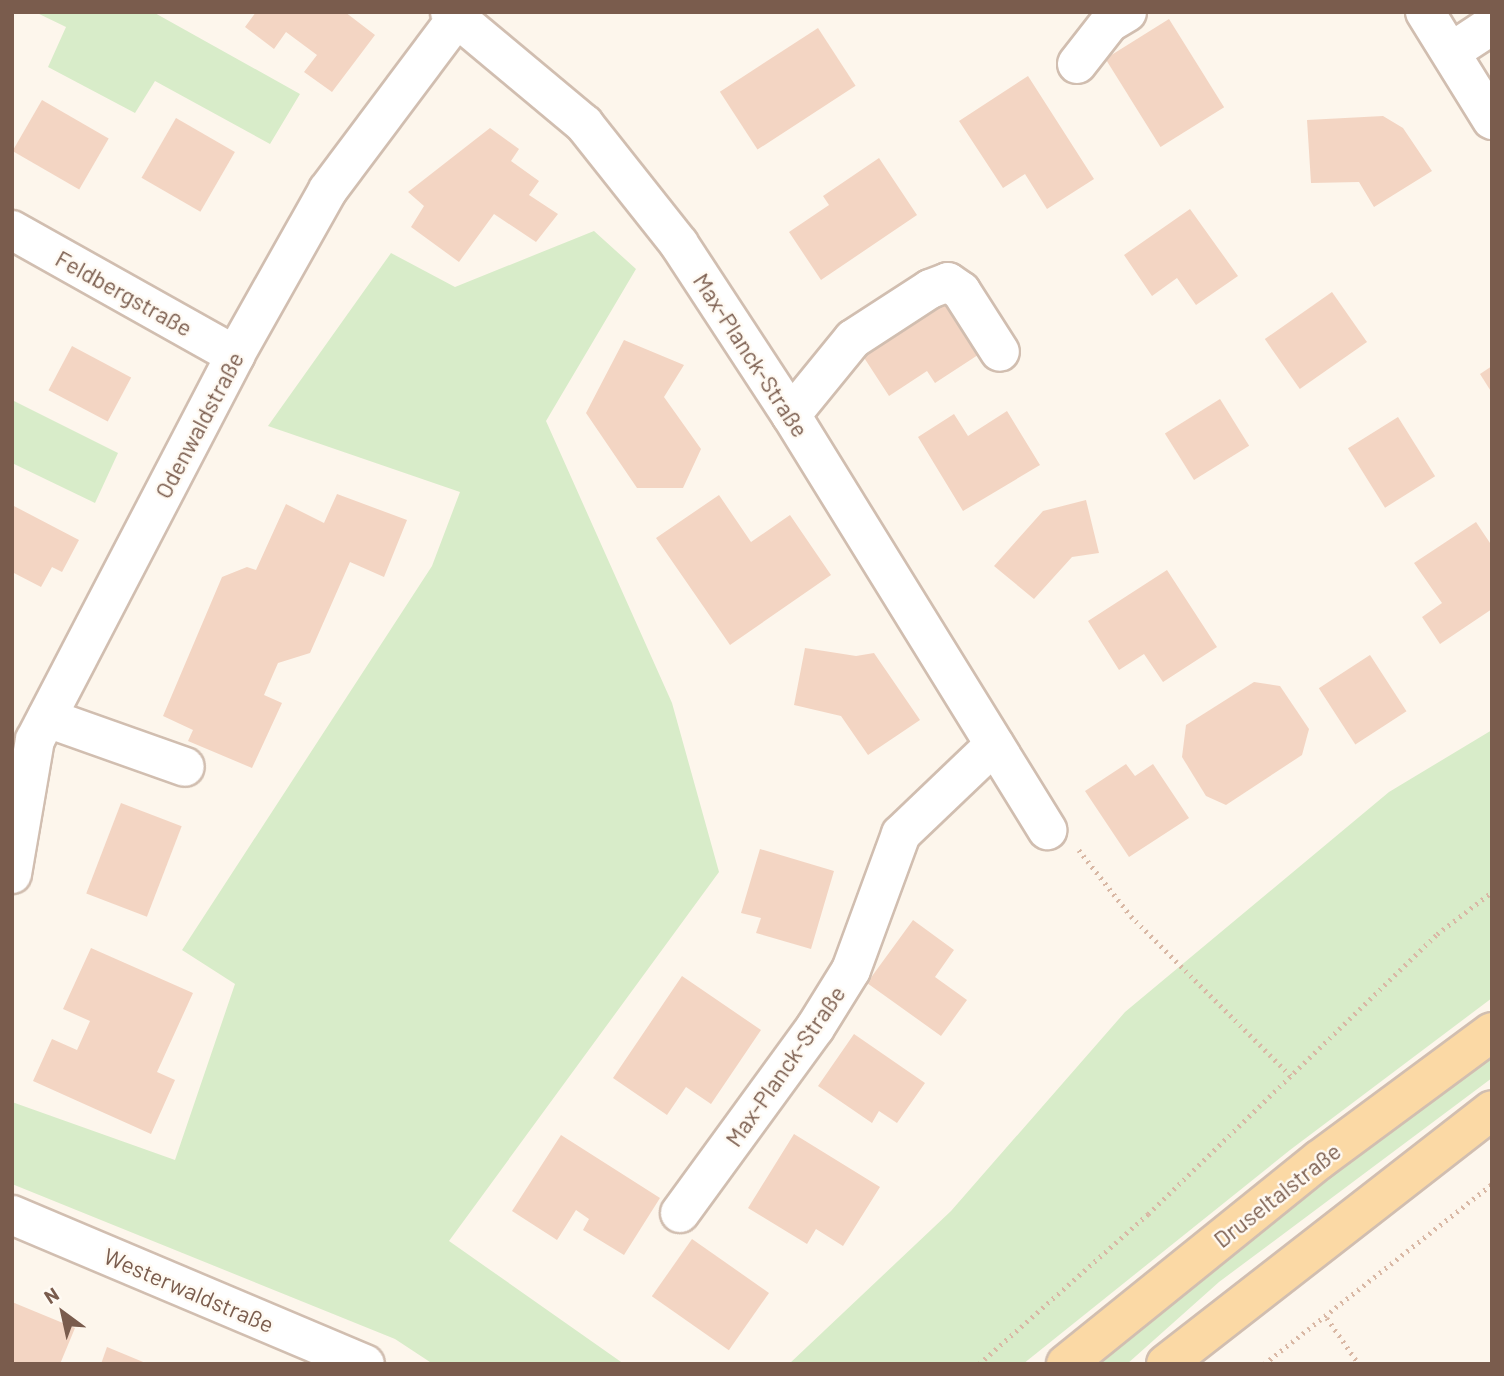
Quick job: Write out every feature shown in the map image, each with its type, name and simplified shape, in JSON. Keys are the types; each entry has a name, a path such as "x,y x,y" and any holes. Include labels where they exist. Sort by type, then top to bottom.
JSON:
{"main road":[{"name":"Druseltalstraße","path":"1066,1364 1319,1160 1492,1031"},
{"path":"1166,1364 1492,1110"}],"street":[{"path":"1077,64 1109,23 1127,12"},
{"path":"1425,12 1492,120"},
{"name":"Odenwaldstraße","path":"12,874 32,729 328,190 456,14"},
{"name":"Max-Planck-Straße","path":"456,14 584,124 679,244 791,415 1047,830"},
{"path":"1451,52 1492,25"},
{"name":"Feldbergstraße","path":"12,230 235,355"},
{"path":"791,415 853,339 930,289 948,282 961,291 1000,352"},
{"path":"32,729 185,767"},
{"name":"Max-Planck-Straße","path":"680,1213 816,1028 851,970 901,834 994,745"},
{"name":"Westerwaldstraße","path":"12,1215 365,1364"}],"path":[{"path":"1047,830 1070,838 1131,916 1291,1076"},
{"path":"979,1364 1148,1214 1437,934 1492,892"},
{"path":"1264,1364 1327,1318 1492,1184"},
{"path":"1327,1318 1359,1364"}],"green space":[{"path":"35,12 153,12 300,94 270,144 155,81 135,113 48,67 66,27"},
{"path":"594,231 636,269 546,421 672,703 719,872 449,1241 624,1364 433,1364 395,1339 12,1184 12,1102 175,1160 235,984 182,950 432,566 460,492 268,426 391,253 455,287"},
{"path":"12,400 118,453 95,503 12,463"},
{"path":"1492,730 1492,998 1290,1150 1023,1364 789,1364 951,1211 1125,1012 1389,792"},
{"path":"1492,1052 1492,1078 1219,1282 1127,1364 1097,1364 1229,1253"}],"building":[{"path":"256,12 345,12 375,35 332,92 304,72 317,55 286,32 274,49 245,27"},
{"path":"1169,19 1224,107 1161,147 1105,59"},
{"path":"818,28 856,86 757,150 720,92"},
{"path":"1028,76 1094,179 1047,209 1025,174 1003,188 959,121"},
{"path":"42,100 109,138 79,190 13,151"},
{"path":"1383,116 1403,128 1432,171 1374,207 1359,182 1311,183 1307,120"},
{"path":"176,118 235,152 200,212 142,178"},
{"path":"490,128 519,149 511,161 539,181 529,195 558,214 536,242 494,214 459,262 411,227 424,206 408,192"},
{"path":"879,158 917,215 821,280 789,232 829,205 823,196"},
{"path":"1190,209 1238,276 1196,305 1177,278 1152,296 1124,255"},
{"path":"1332,292 1367,342 1300,389 1265,339"},
{"path":"946,298 981,353 935,383 927,371 889,396 861,353"},
{"path":"624,340 684,365 664,397 701,449 683,488 637,488 586,413"},
{"path":"72,346 131,377 108,422 49,390"},
{"path":"1492,366 1492,393 1480,374"},
{"path":"1220,399 1249,446 1194,480 1165,433"},
{"path":"1007,411 1040,465 963,511 918,437 954,414 968,436"},
{"path":"1398,417 1435,476 1385,508 1348,448"},
{"path":"337,494 407,520 384,577 350,562 310,653 278,663 264,695 282,703 252,768 188,741 193,730 163,716 222,577 247,567 256,570 286,504 324,523"},
{"path":"719,495 751,542 790,515 831,575 730,645 656,538"},
{"path":"1086,500 1099,553 1072,557 1034,599 994,566 1043,511"},
{"path":"12,505 79,540 62,572 52,567 41,587 12,572"},
{"path":"1476,522 1492,546 1492,609 1440,644 1422,617 1442,603 1414,563"},
{"path":"1167,570 1217,647 1163,682 1144,654 1119,670 1088,621"},
{"path":"805,648 856,656 874,653 920,720 868,755 841,716 794,705"},
{"path":"1370,655 1406,711 1355,744 1319,688"},
{"path":"1254,682 1280,686 1309,729 1302,755 1226,805 1206,796 1182,757 1186,725"},
{"path":"1126,764 1135,776 1153,764 1189,818 1129,857 1085,791"},
{"path":"121,803 182,826 147,917 86,894"},
{"path":"760,849 834,871 811,949 756,933 761,918 741,913"},
{"path":"913,920 954,950 935,977 967,1000 941,1036 867,983"},
{"path":"91,948 193,993 157,1072 175,1080 151,1134 33,1081 52,1039 77,1050 90,1021 63,1009"},
{"path":"682,976 761,1030 711,1104 686,1087 667,1115 613,1078"},
{"path":"854,1034 925,1083 897,1123 879,1111 872,1123 818,1086"},
{"path":"794,1134 880,1187 843,1246 816,1229 807,1244 748,1208"},
{"path":"561,1135 660,1198 624,1255 583,1230 589,1219 576,1210 557,1240 512,1211"},
{"path":"692,1239 769,1293 729,1350 652,1296"},
{"path":"12,1302 75,1328 60,1364 12,1364"},
{"path":"107,1347 148,1364 101,1364"}]}
